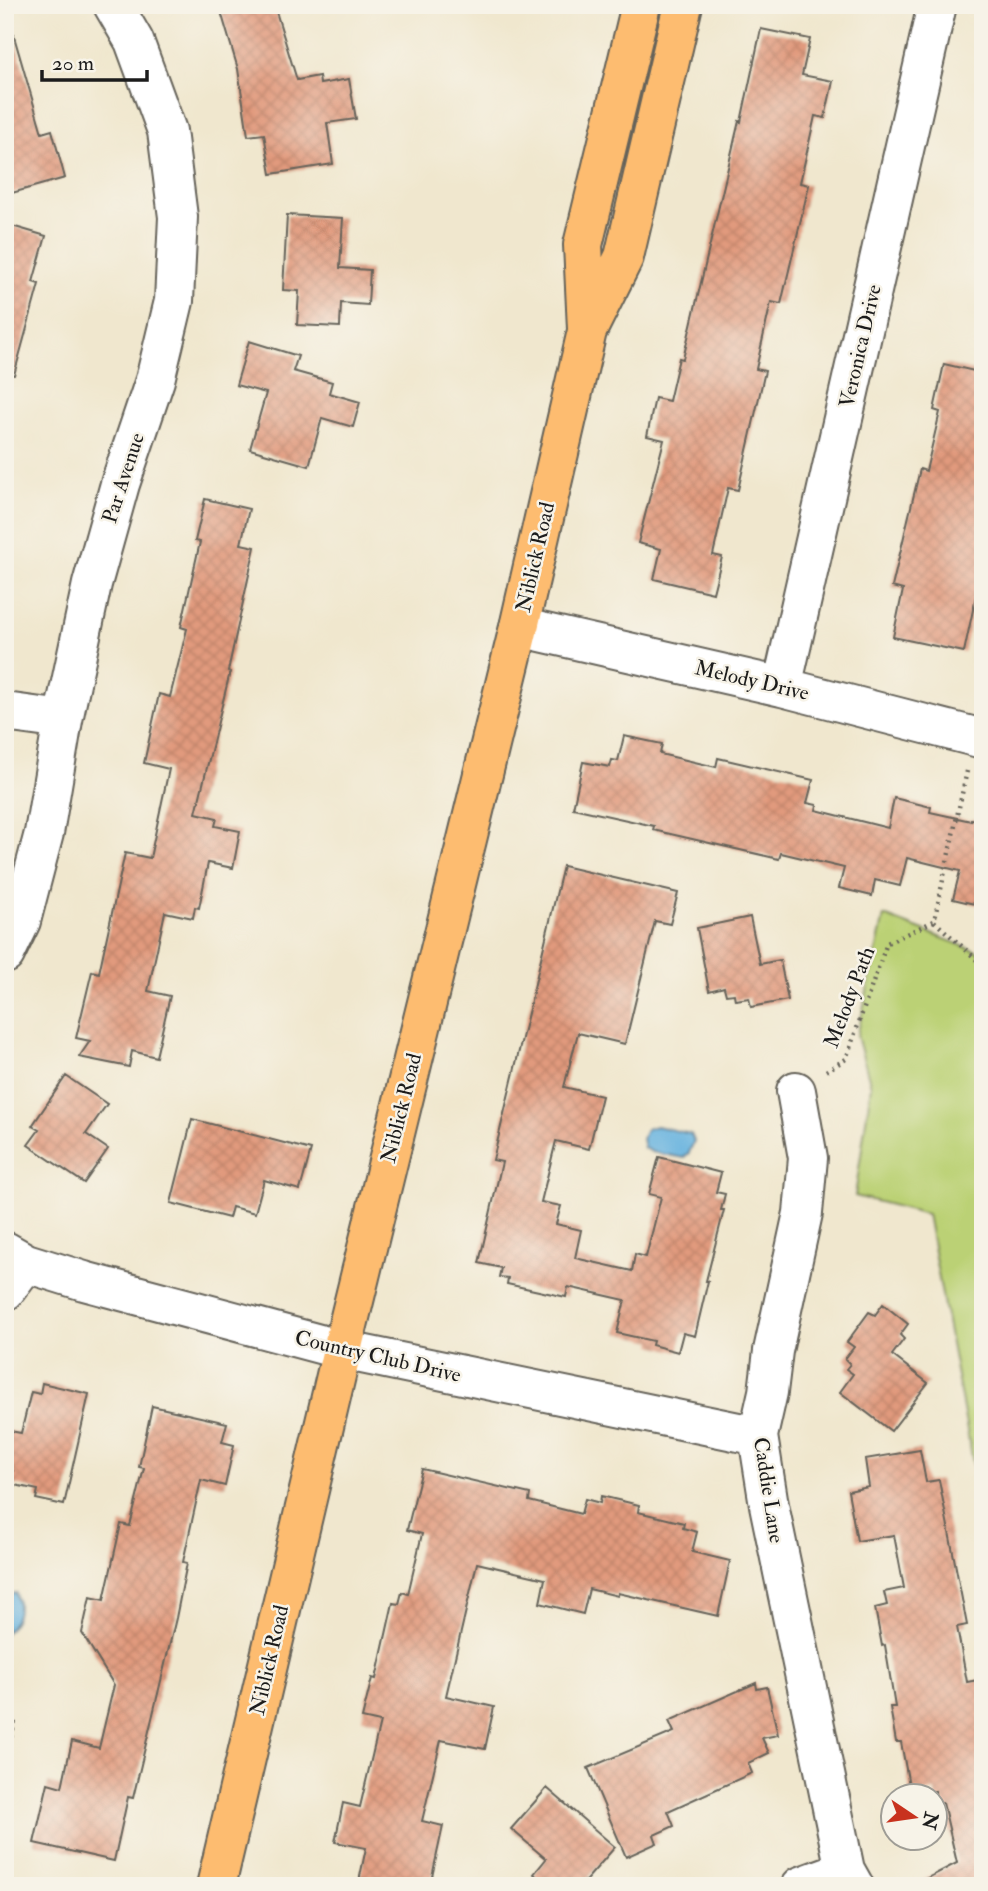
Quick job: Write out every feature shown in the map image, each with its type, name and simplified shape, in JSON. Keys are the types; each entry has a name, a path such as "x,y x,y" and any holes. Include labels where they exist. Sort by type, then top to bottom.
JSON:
{"main road":[{"name":"Niblick Road","path":"587,331 583,245 640,5"},
{"name":"Niblick Road","path":"216,1886 342,1350 519,627 587,331 624,257 683,5"}],"street":[{"name":"Par Avenue","path":"5,954 21,921 44,833 63,720 92,584 120,484 155,380 174,301 178,217 167,131 134,41 113,5"},
{"name":"Veronica Drive","path":"782,687 937,5"},
{"name":"Melody Drive","path":"519,627 782,687 979,737"},
{"path":"5,712 63,720"},
{"name":"Caddie Lane","path":"796,1091 808,1158 803,1213 773,1351 768,1392 758,1436 769,1505 849,1878"},
{"name":"Country Club Drive","path":"12,1268 84,1281 342,1350 758,1436"},
{"path":"801,1886 849,1878"}],"path":[{"path":"979,737 934,921 976,959 983,976"},
{"name":"Melody Path","path":"796,1091 846,1059 887,943 934,921"},
{"path":"5,1712 15,1721 5,1762"}],"green space":[{"path":"884,916 979,952 983,962 983,1517 927,1214 855,1196 871,1086 857,1036"}],"water":[{"path":"656,1126 691,1134 694,1141 689,1153 683,1158 644,1148 642,1139 646,1129"},
{"path":"16,1593 17,1615 5,1633 5,1595"}],"building":[{"path":"219,5 274,5 297,80 319,76 320,84 349,79 356,119 327,123 333,164 271,174 264,134 248,136 238,69"},
{"path":"761,29 810,39 802,75 833,81 825,118 815,116 800,183 809,185 781,304 771,302 756,369 765,371 738,490 728,488 713,555 722,557 713,593 654,579 661,549 638,543 664,440 647,436 655,398 669,401 679,358 683,359"},
{"path":"13,33 42,133 52,130 65,178 5,195 5,34"},
{"path":"287,215 343,218 340,268 370,270 368,305 341,303 340,327 297,325 299,291 283,290"},
{"path":"5,224 46,236 33,282 39,284 14,375 5,374"},
{"path":"249,341 298,356 293,371 332,382 329,393 360,402 353,427 322,418 309,466 250,449 266,393 236,385"},
{"path":"944,364 983,373 983,563 964,652 893,637 903,590 892,587 920,469 926,471 940,412 934,410"},
{"path":"205,499 249,509 241,544 255,547 228,671 230,672 196,813 217,818 215,826 240,831 233,868 208,863 199,908 195,907 193,918 165,912 148,991 170,996 156,1057 132,1051 129,1067 79,1057 90,1041 76,1038 92,971 99,973 125,853 150,858 169,769 144,763 159,694 170,697 187,629 181,627 200,542 195,541"},
{"path":"624,736 662,744 660,754 716,767 718,758 813,780 807,803 817,805 816,810 888,828 894,798 931,807 930,812 971,821 983,820 983,906 953,899 960,871 907,858 900,886 875,880 872,896 839,888 844,868 781,853 779,859 653,830 654,826 573,808 583,762 610,767 612,760 618,761"},
{"path":"563,866 678,893 670,924 655,921 625,1044 578,1033 564,1087 602,1096 589,1149 556,1141 541,1202 561,1206 556,1224 581,1230 575,1258 632,1271 635,1254 646,1257 661,1197 649,1194 659,1157 721,1173 716,1192 725,1194 721,1210 724,1210 695,1336 683,1333 678,1352 652,1345 653,1341 617,1333 625,1300 568,1287 566,1297 507,1284 508,1278 499,1277 501,1268 479,1263 502,1162 493,1160"},
{"path":"750,917 760,964 780,960 788,1000 751,1007 749,998 735,1000 734,994 726,995 724,987 709,991 697,928"},
{"path":"66,1076 107,1104 86,1134 108,1149 84,1183 28,1145 39,1130 32,1126"},
{"path":"192,1119 311,1150 300,1190 264,1180 255,1213 232,1207 229,1218 171,1203"},
{"path":"883,1304 908,1324 900,1335 904,1339 892,1355 928,1383 891,1431 840,1392 853,1374 846,1369 850,1364 845,1359 854,1347 847,1342 869,1312 875,1315"},
{"path":"42,1383 89,1394 64,1505 36,1499 38,1490 10,1484 13,1471 5,1469 5,1430 21,1433 31,1392 40,1394"},
{"path":"152,1406 227,1423 222,1442 234,1445 225,1486 201,1480 183,1562 187,1563 176,1618 133,1798 128,1797 114,1861 34,1843 48,1783 62,1787 72,1741 99,1748 114,1685 82,1633 90,1597 104,1600 121,1524 130,1526 144,1468 139,1467"},
{"path":"920,1450 926,1482 939,1480 967,1625 957,1627 967,1682 983,1679 983,1886 912,1886 957,1863 950,1833 950,1783 909,1783 901,1742 896,1742 890,1707 895,1707 885,1645 882,1646 875,1608 887,1605 884,1592 904,1588 894,1535 857,1541 848,1491 869,1487 865,1459"},
{"path":"422,1469 530,1494 529,1501 581,1514 585,1499 600,1503 601,1496 639,1505 638,1512 684,1523 683,1528 697,1532 692,1552 730,1561 718,1616 589,1589 583,1614 540,1603 545,1579 477,1563 446,1696 494,1707 485,1749 441,1740 422,1821 443,1826 430,1886 358,1886 366,1848 335,1842 343,1803 360,1807 380,1722 362,1718 372,1678 376,1679 393,1603 399,1604 402,1592 408,1594 422,1534 407,1530"},
{"path":"756,1683 757,1689 767,1687 778,1735 762,1738 769,1753 748,1763 752,1773 668,1811 674,1826 654,1835 657,1843 626,1857 588,1768 674,1732 669,1721"},
{"path":"547,1788 615,1847 581,1886 547,1886 534,1874 546,1859 511,1829"}]}
